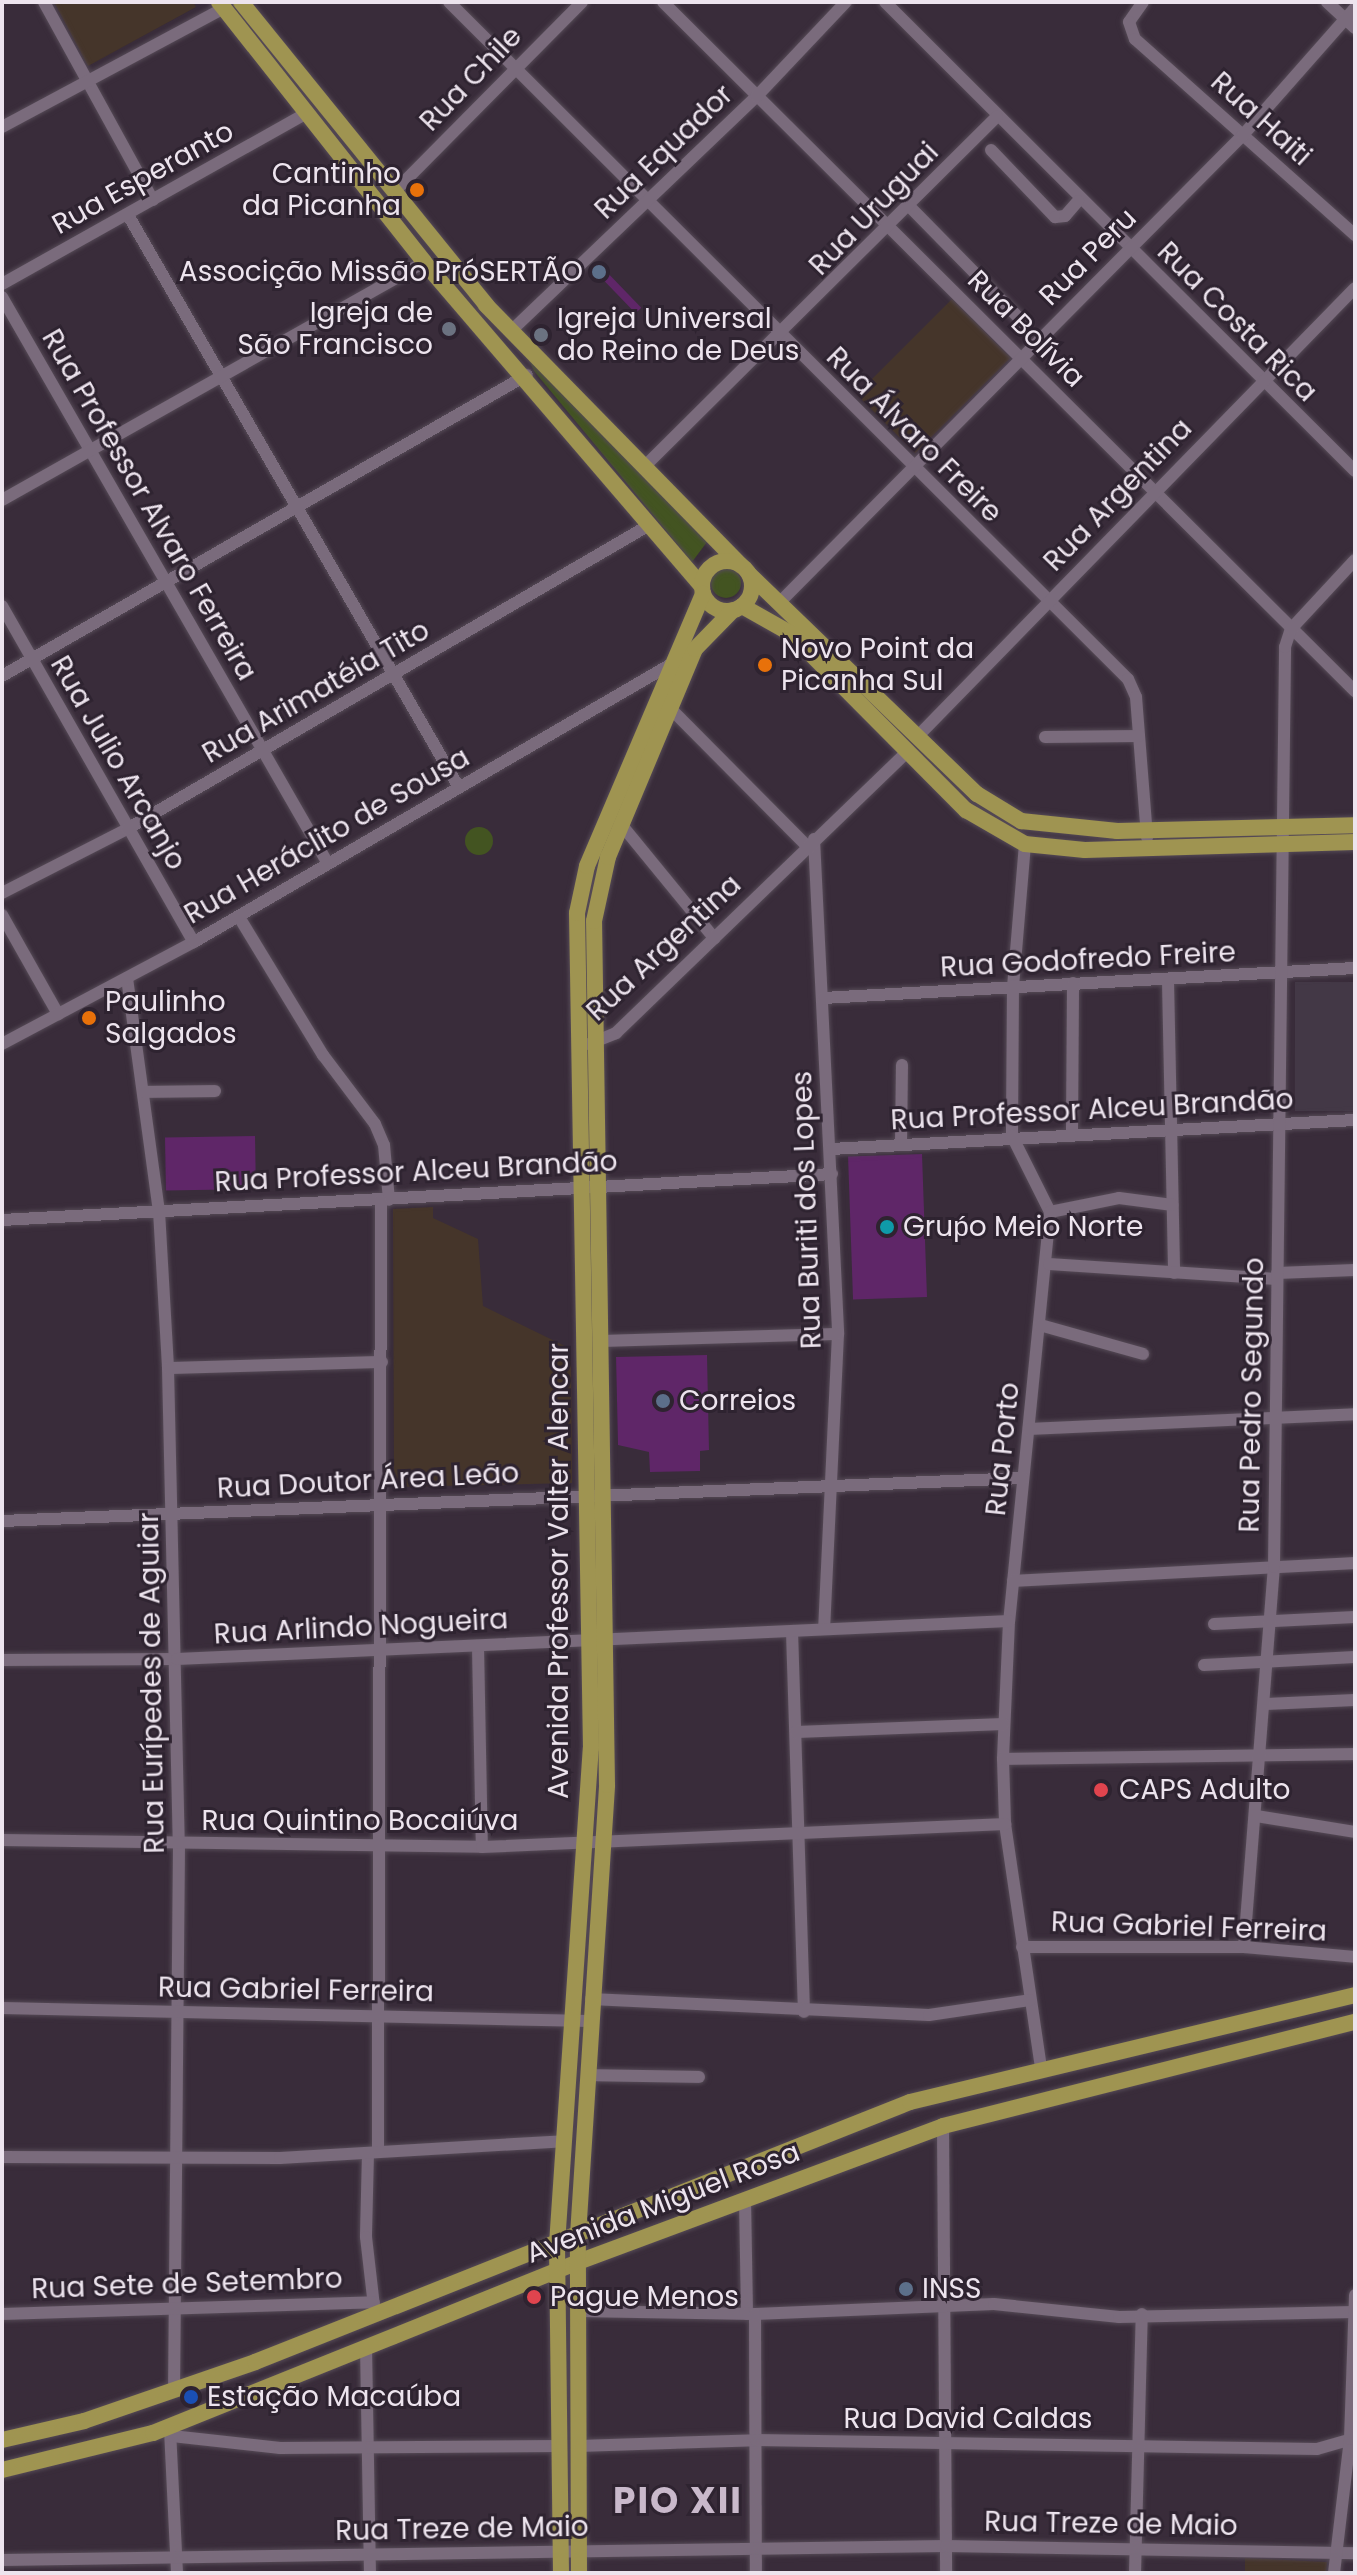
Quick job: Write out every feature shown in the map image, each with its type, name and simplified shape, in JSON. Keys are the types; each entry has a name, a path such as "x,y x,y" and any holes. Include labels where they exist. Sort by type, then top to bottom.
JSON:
{"main road":[{"path":"241,2 511,331 745,569 977,794 1021,821 1066,830 1147,836 1281,834 1355,825"},
{"path":"222,5 424,262 527,375 718,609 738,608 790,633 966,810 1025,844 1085,850 1147,836"},
{"path":"703,590 719,562 745,569"},
{"path":"738,608 752,587 745,569"},
{"name":"Avenida Professor Valter Alencar","path":"579,2573 578,2235 587,2075 582,2020 591,1999 596,1640 586,1044 580,887 703,590"},
{"name":"Avenida Professor Valter Alencar","path":"586,1044 594,921 620,823 695,649 738,608"},
{"path":"1281,834 1355,842"},
{"name":"Avenida Professor Valter Alencar","path":"588,1187 599,1341 594,1494"},
{"name":"Avenida Professor Valter Alencar","path":"561,2573 557,2244 563,2141 582,2020 594,1844"},
{"name":"Avenida Miguel Rosa","path":"2,2440 174,2391 375,2307 557,2244 910,2102 1041,2067 1355,1995"},
{"name":"Avenida Miguel Rosa","path":"2,2470 170,2431 366,2346 578,2262 943,2126 1355,2022"}],"street":[{"path":"44,2 153,200"},
{"name":"Rua Álvaro Freire","path":"449,2 781,338 1130,683 1139,736 1147,836"},
{"name":"Rua Chile","path":"395,191 582,2"},
{"name":"Rua Bolívia","path":"663,2 1355,691"},
{"name":"Rua Equador","path":"511,331 757,96 846,2"},
{"name":"Rua Costa Rica","path":"885,2 1078,201 1355,471"},
{"name":"Rua Haiti","path":"1143,2 1129,22 1135,39 1355,235"},
{"path":"1327,2 1355,28"},
{"path":"2,127 222,5"},
{"name":"Rua Peru","path":"780,602 916,470 1021,358 1243,135 1355,8"},
{"name":"Rua Esperanto","path":"2,284 307,113"},
{"name":"Rua Uruguai","path":"645,466 781,338 997,117"},
{"path":"991,150 1055,217 1065,216 1078,201"},
{"path":"910,207 1026,325"},
{"path":"128,215 221,380 300,504 458,786"},
{"path":"2,500 221,380 424,262"},
{"name":"Rua Argentina","path":"917,737 1355,288"},
{"name":"Rua Professor Alvaro Ferreira","path":"2,297 327,862"},
{"path":"2,676 527,375"},
{"name":"Rua Arimatéia Tito","path":"2,893 127,829 651,524"},
{"path":"1291,629 1355,560"},
{"name":"Rua Julio Arcanjo","path":"2,606 194,942"},
{"name":"Rua Pedro Segundo","path":"1244,1947 1266,1704 1274,1567 1281,1124 1281,834 1285,647 1291,629"},
{"name":"Rua Heráclito de Sousa","path":"2,1044 239,917 327,862 673,663"},
{"path":"670,708 810,842"},
{"path":"1045,737 1139,736"},
{"name":"Rua Argentina","path":"586,1044 616,1033 810,842 906,753"},
{"path":"620,823 714,938"},
{"name":"Rua Buriti dos Lopes","path":"810,842 823,998 838,1334 834,1484 824,1628"},
{"name":"Rua Porto","path":"1025,844 1013,986 1012,1136 1050,1212 1049,1264 1009,1621 1003,1759 1005,1824 1041,2067"},
{"path":"2,915 58,1014"},
{"path":"239,917 323,1055 375,1124 385,1201 379,1506 379,2015 366,2237 375,2307"},
{"name":"Rua Godofredo Freire","path":"823,998 1073,983 1168,981 1355,968"},
{"name":"Rua Eurípedes de Aguiar","path":"127,978 159,1211 173,1515 179,1845 174,2391"},
{"path":"1168,981 1174,1273"},
{"path":"1072,1131 1073,983"},
{"path":"901,1144 902,1065"},
{"path":"143,1092 215,1091"},
{"name":"Rua Professor Alceu Brandão","path":"831,1149 1072,1131 1355,1120"},
{"name":"Rua Professor Alceu Brandão","path":"2,1220 832,1174"},
{"path":"1050,1212 1119,1198 1173,1205"},
{"path":"1049,1264 1174,1273 1277,1276 1355,1270"},
{"path":"1040,1325 1143,1354"},
{"path":"599,1341 838,1334"},
{"path":"168,1368 382,1362"},
{"path":"1029,1429 1355,1414"},
{"name":"Rua Doutor Área Leão","path":"2,1521 1023,1478"},
{"path":"1013,1581 1355,1563"},
{"path":"1214,1624 1355,1617"},
{"name":"Rua Arlindo Nogueira","path":"2,1660 177,1659 1009,1621"},
{"path":"792,1631 804,2012"},
{"path":"478,1646 482,1847"},
{"path":"1204,1665 1355,1657"},
{"path":"1266,1704 1355,1700"},
{"path":"796,1732 1004,1724"},
{"path":"1003,1759 1261,1758 1355,1754"},
{"path":"1256,1816 1355,1832"},
{"name":"Rua Quintino Bocaiúva","path":"2,1840 179,1845 482,1847 1005,1824"},
{"name":"Rua Gabriel Ferreira","path":"1022,1947 1244,1947 1355,1957"},
{"path":"591,1999 804,2012 929,2015 1030,2000"},
{"name":"Rua Gabriel Ferreira","path":"2,2008 582,2020"},
{"path":"587,2075 699,2077"},
{"path":"943,2126 946,2573"},
{"path":"2,2157 177,2158 373,2153 563,2141"},
{"path":"745,2199 756,2440 756,2573"},
{"path":"1334,2573 1353,2439 1355,2295"},
{"name":"Rua Sete de Setembro","path":"2,2314 375,2307"},
{"path":"578,2311 751,2314 945,2307 1142,2314 1354,2312"},
{"path":"1135,2573 1142,2314"},
{"path":"366,2346 370,2573"},
{"path":"177,2573 170,2431 280,2448 560,2446"},
{"name":"Rua David Caldas","path":"579,2446 756,2440 1317,2449 1353,2439"},
{"name":"Rua Treze de Maio","path":"2,2560 946,2546 1135,2546 1355,2553"}],"shaded area":[{"path":"54,2 193,2 196,7 88,66"},
{"path":"952,299 1011,358 915,453 857,394"},
{"path":"1295,982 1355,982 1355,1111 1295,1111"},
{"path":"433,1207 433,1218 478,1239 483,1306 571,1349 572,1483 394,1487 393,1209"},
{"path":"1245,2558 1327,2562 1326,2573 1245,2573"}],"green space":[{"path":"526,354 710,538 692,562 534,371"},
{"path":"726,568 737,572 741,583 737,594 726,598 715,594 711,583 715,572"},
{"path":"479,827 489,831 493,841 489,851 479,855 469,851 465,841 469,831"}],"building":[{"path":"601,266 641,308 636,313 595,272"},
{"path":"255,1136 256,1189 166,1191 165,1138"},
{"name":"Gruṕo Meio Norte","path":"922,1154 927,1297 853,1299 848,1157"},
{"name":"Correios","path":"707,1355 709,1450 700,1451 700,1471 650,1472 649,1452 618,1445 616,1357"}],"place":[{"name":"Cantinho da Picanha","path":"417,190"},
{"name":"Associção Missão PróSERTÃO","path":"599,272"},
{"name":"Igreja de São Francisco","path":"449,329"},
{"name":"Igreja Universal do Reino de Deus","path":"541,335"},
{"name":"Novo Point da Picanha Sul","path":"765,665"},
{"name":"Paulinho Salgados","path":"89,1018"},
{"name":"Gruṕo Meio Norte","path":"887,1227"},
{"name":"Correios","path":"663,1401"},
{"name":"CAPS Adulto","path":"1101,1790"},
{"name":"INSS","path":"906,2289"},
{"name":"Pague Menos","path":"534,2297"},
{"name":"Estação Macaúba","path":"191,2397"}],"district":[{"name":"PIO XII","path":"678,2501"}]}
